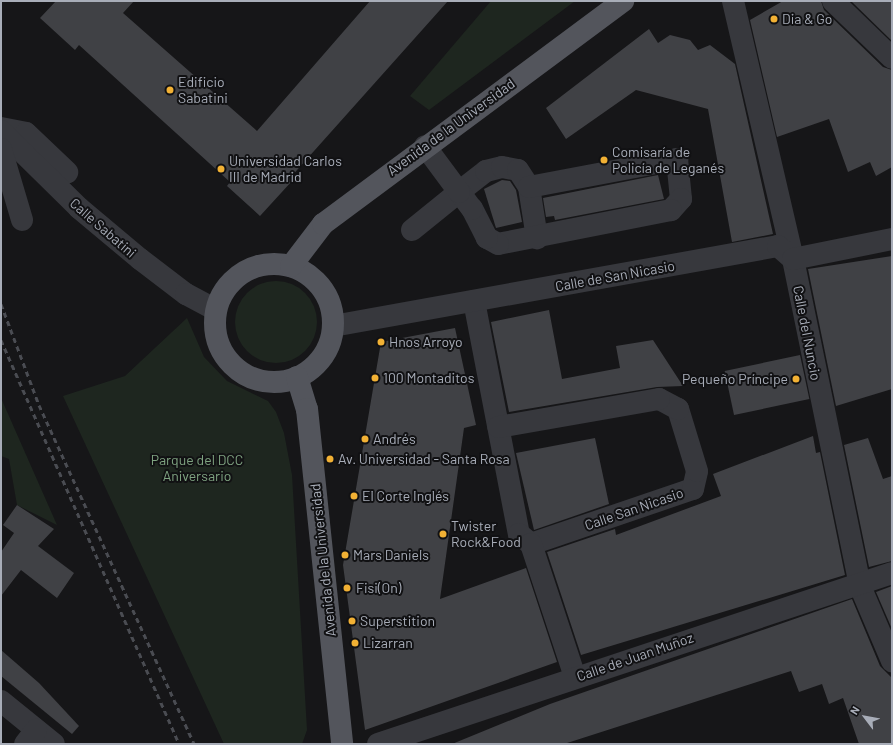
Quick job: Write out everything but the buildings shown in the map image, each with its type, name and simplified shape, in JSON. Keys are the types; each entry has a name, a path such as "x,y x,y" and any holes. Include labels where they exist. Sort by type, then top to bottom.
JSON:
{"main road":[{"name":"Avenida de la Universidad","path":"291,266 323,224 425,146 623,1"},
{"path":"258,266 291,266 317,282 326,295 333,326 328,347 315,365 297,377 280,382 261,381 244,375 230,363 219,347 215,329 216,310 221,295 244,272 258,266"},
{"name":"Avenida de la Universidad","path":"297,377 307,409 342,744"}],"street":[{"name":"Calle del Nuncio","path":"733,1 793,259 860,586 892,661"},
{"path":"833,1 892,58"},
{"path":"1,130 26,133 66,172"},
{"name":"Calle Sabatini","path":"1,130 79,208 140,259 186,294 216,310"},
{"path":"425,146 460,192 487,238 498,244 537,238 671,210 681,199 677,159 529,187"},
{"path":"1,149 22,220"},
{"path":"412,230 486,171 502,167 518,170 529,187 537,238"},
{"path":"793,259 892,239"},
{"name":"Calle de San Nicasio","path":"333,326 778,246 793,259"},
{"path":"474,301 519,534 531,544 575,677"},
{"name":"Calle San Nicasio","path":"498,427 659,399 678,409 697,471 693,489 531,544"},
{"name":"Calle de Juan Muñoz","path":"378,744 737,622 860,586 892,573"},
{"path":"1,701 30,737 54,744"}],"green space":[{"path":"491,1 575,1 429,110 410,96"},
{"path":"276,281 292,284 305,293 314,306 317,322 314,338 305,351 292,360 276,363 260,360 247,351 238,338 235,322 238,306 247,293 260,284"},
{"name":"Parque del DCC Aniversario","path":"187,318 204,357 227,381 268,401 276,412 284,433 292,475 307,730 302,744 224,744 63,396 125,376"},
{"path":"1,398 57,525 17,505 9,459 1,456"}],"railway":[{"path":"1,304 39,405 194,744"},
{"path":"1,340 179,744"}],"place":[{"name":"Dia & Go","path":"774,19"},
{"name":"Edificio Sabatini","path":"170,90"},
{"name":"Comisaría de Policía de Leganés","path":"604,160"},
{"name":"Universidad Carlos III de Madrid","path":"221,169"},
{"name":"Hnos Arroyo","path":"381,342"},
{"name":"100 Montaditos","path":"375,378"},
{"name":"Pequeño Príncipe","path":"796,379"},
{"name":"Andrés","path":"365,439"},
{"name":"Av. Universidad - Santa Rosa","path":"330,459"},
{"name":"El Corte Inglés","path":"354,496"},
{"name":"Twister Rock&Food","path":"443,534"},
{"name":"Mars Daniels","path":"345,555"},
{"name":"Fisi(On)","path":"347,588"},
{"name":"Superstition","path":"352,621"},
{"name":"Lizarran","path":"355,643"}]}
